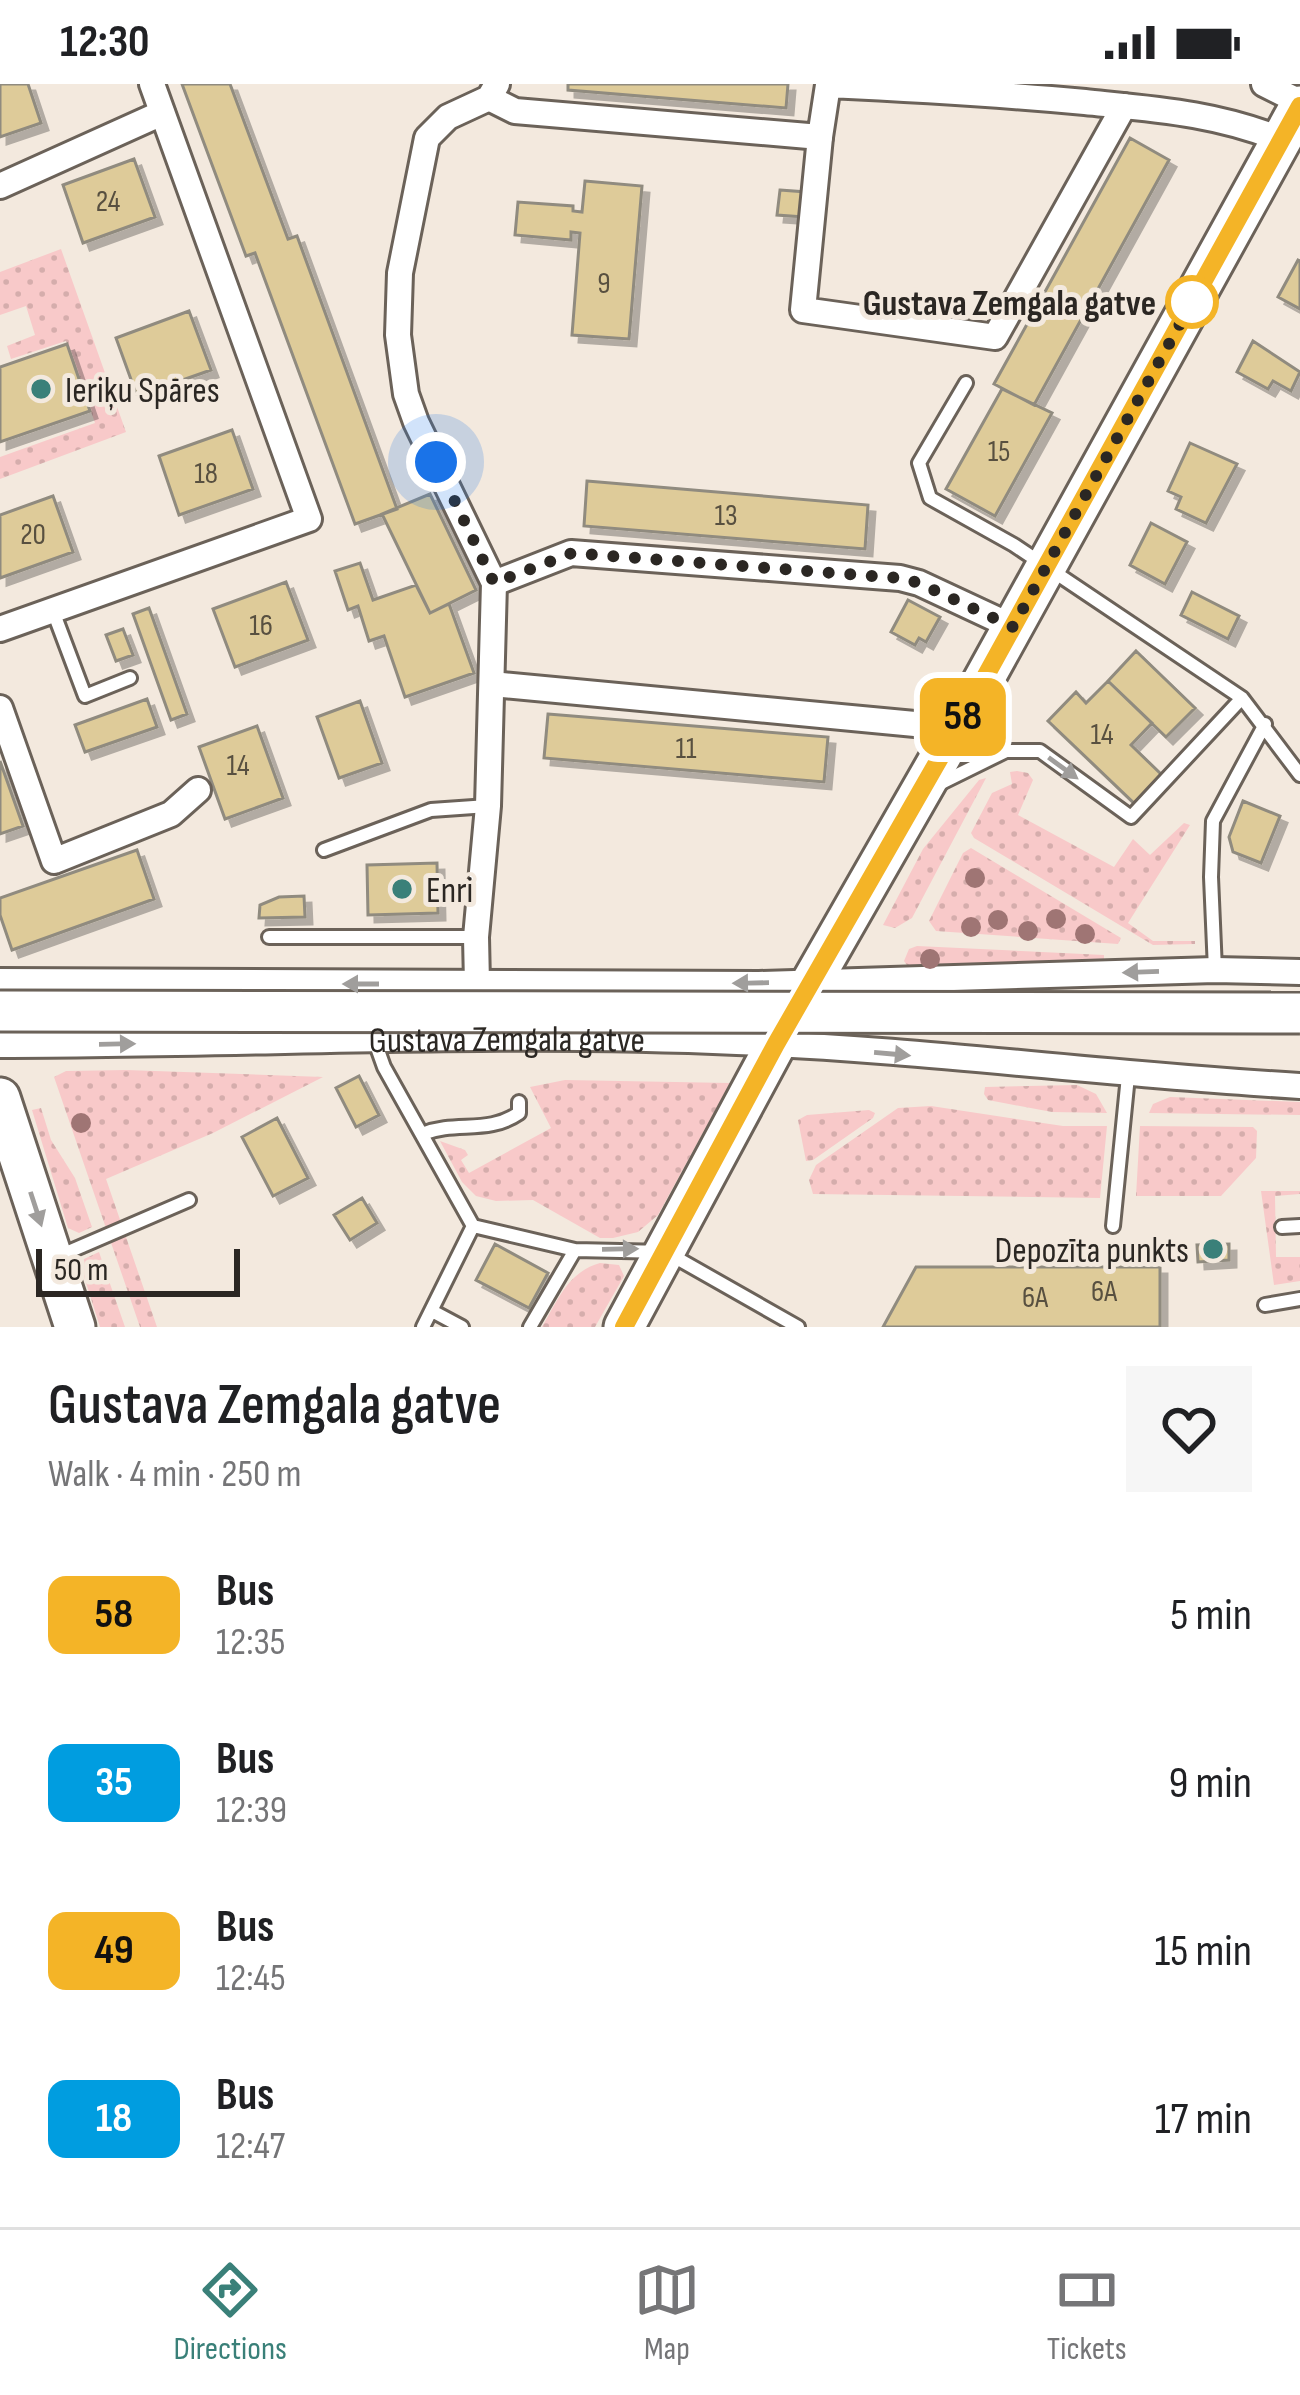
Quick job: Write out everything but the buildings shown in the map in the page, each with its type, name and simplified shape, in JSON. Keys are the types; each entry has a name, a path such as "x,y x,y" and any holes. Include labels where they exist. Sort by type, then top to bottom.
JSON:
{"main road":[{"path":"624,1327 776,1044 957,728 1294,116"},
{"name":"Gustava Zemgala gatve","path":"0,1011 1300,1013"},
{"path":"0,1098 75,1327"}],"street":[{"path":"0,629 310,519 152,84"},
{"path":"1264,84 1294,116"},
{"path":"1124,106 994,337 802,310 828,85 971,92 1192,112 1246,125 1294,116"},
{"path":"477,984 494,583 416,422 406,394 398,335 400,273 428,138 448,117 492,91 515,111 820,137"},
{"path":"0,186 162,113"},
{"path":"494,583 572,553 899,578 1013,627"},
{"path":"492,684 957,728"},
{"path":"0,708 54,861 171,814 198,790"},
{"name":"Gustava Zemgala gatve","path":"0,981 812,982 1215,970 1300,972"},
{"path":"1001,976 984,1005 982,1025 994,1047 1014,1064"},
{"name":"Gustava Zemgala gatve","path":"0,1045 374,1039 776,1044 1128,1076 1300,1086"}],"lane":[{"path":"967,383 919,463 930,498 1014,544 1242,698 1300,775"},
{"path":"53,610 85,696 130,678"},
{"path":"920,793 1006,751 1040,751 1131,817 1242,698"},
{"path":"1215,970 1210,877 1214,821 1265,724"},
{"path":"324,850 431,810 488,806"},
{"path":"269,937 476,937"},
{"path":"374,1039 384,1067 473,1226 574,1250 666,1252 798,1327"},
{"path":"1113,1226 1128,1076"},
{"path":"422,1134 438,1127 500,1126 519,1113 519,1102"},
{"path":"52,1258 189,1200"},
{"path":"423,1327 473,1226"},
{"path":"1282,1227 1300,1226"},
{"path":"530,1327 574,1250"},
{"path":"1264,1305 1300,1299"},
{"path":"432,1311 462,1327"}],"shaded area":[{"path":"61,249 126,432 0,479 0,457 95,423 66,341 11,359 7,346 35,335 26,306 0,315 0,272"},
{"path":"1010,772 1028,773 1033,780 1018,815 1114,867 1133,839 1150,855 1184,823 1190,825 1128,923 1153,941 1195,944 1153,945 974,838 971,833 992,793 1012,784"},
{"path":"986,778 912,918 895,928 883,925 923,849 979,780"},
{"path":"971,848 1121,938 1118,944 936,931 929,921 963,853"},
{"path":"909,949 1104,955 1104,960 909,968 904,961"},
{"path":"66,1071 323,1077 213,1133 106,1179 157,1327 140,1327 54,1077"},
{"path":"565,1080 730,1083 658,1215 638,1232 600,1238 533,1200 476,1196 462,1182 440,1141 465,1150 468,1155 461,1160 469,1173 551,1128 530,1087"},
{"path":"1077,1085 1096,1094 1107,1113 1052,1112 988,1100 984,1094 985,1087"},
{"path":"1170,1097 1300,1102 1300,1115 1149,1113 1153,1104"},
{"path":"931,1106 1063,1126 1107,1126 1100,1198 813,1194 809,1180 816,1165 898,1108"},
{"path":"41,1108 51,1140 75,1178 92,1227 79,1233 68,1228 32,1110"},
{"path":"875,1113 873,1118 806,1161 798,1120 807,1115"},
{"path":"1140,1126 1253,1127 1256,1158 1221,1196 1136,1196"},
{"path":"1261,1191 1300,1191 1275,1196 1276,1257 1300,1257 1300,1281 1274,1285"},
{"path":"99,1252 125,1327 100,1327 81,1267 84,1259"},
{"path":"600,1263 619,1265 624,1276 595,1327 542,1327 572,1280"}],"bus line":[{"name":"58","path":"624,1327 776,1044 957,728 1300,106"}],"place":[{"name":"Gustava Zemgala gatve","path":"1192,302"},
{"name":"Ieriķu Spāres","path":"41,389"},
{"name":"Enri","path":"402,889"},
{"name":"Depozīta punkts","path":"1213,1249"}],"route":[{"path":"436,462 494,583 572,553 899,578 1013,627 1192,302"}]}
